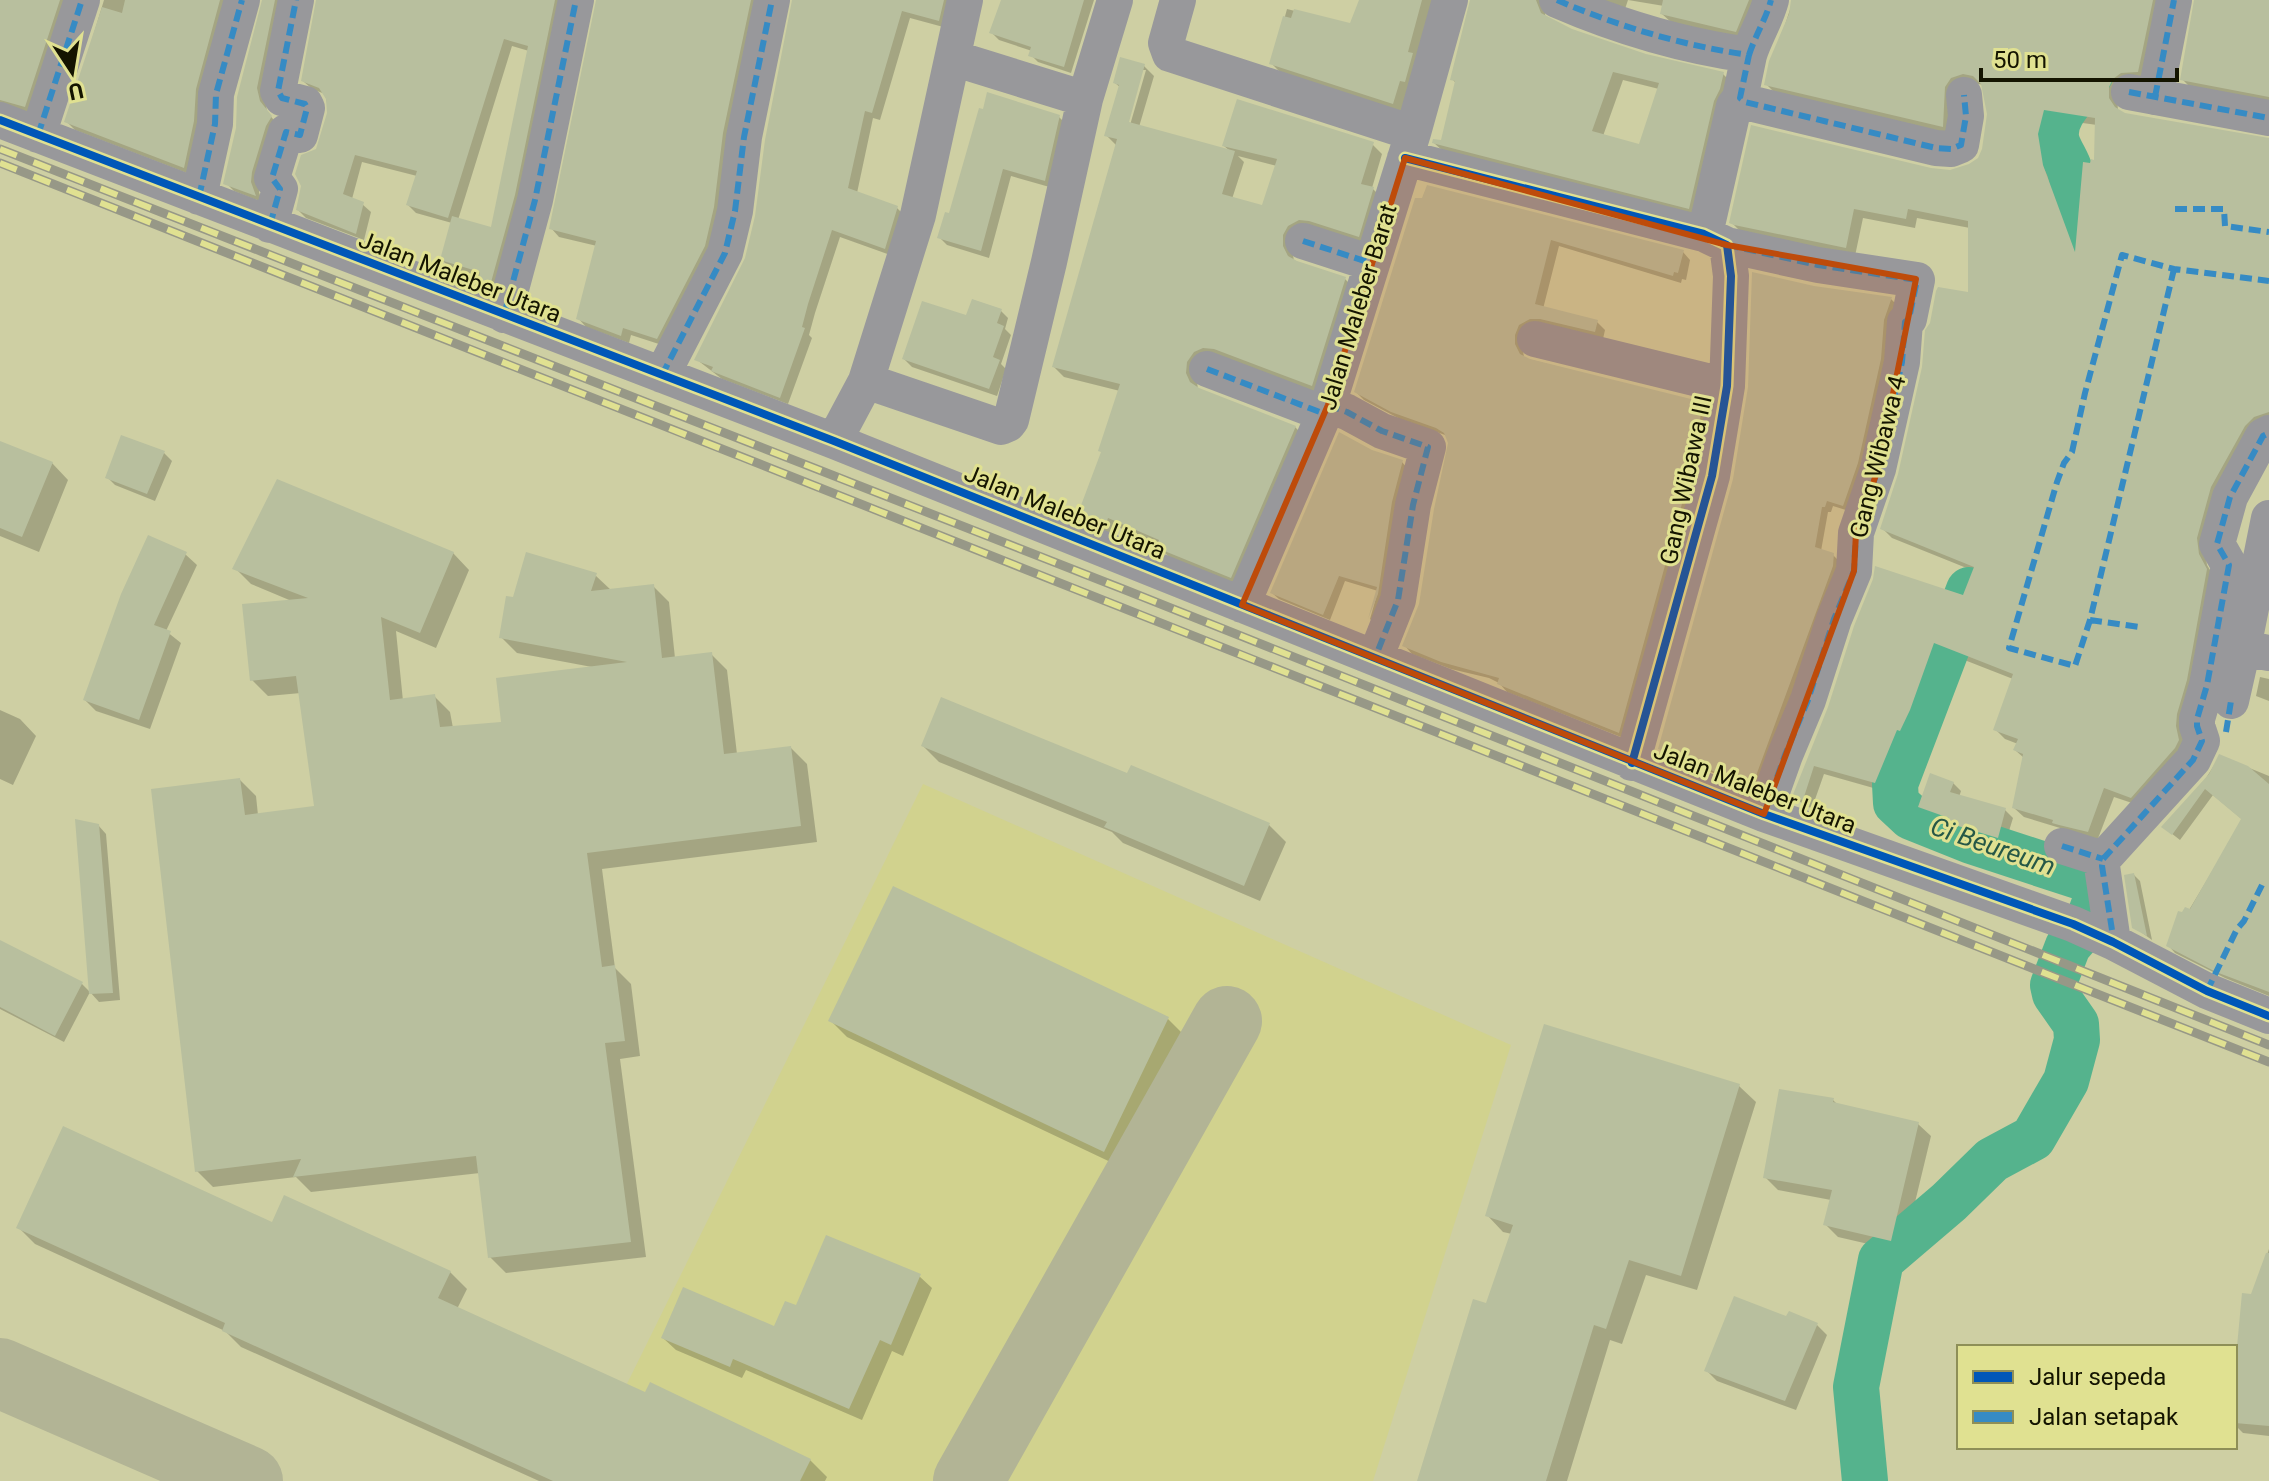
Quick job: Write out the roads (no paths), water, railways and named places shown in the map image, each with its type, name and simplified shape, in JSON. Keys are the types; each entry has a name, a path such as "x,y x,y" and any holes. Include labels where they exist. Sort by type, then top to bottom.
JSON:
{"street":[{"path":"38,135 82,0"},
{"path":"199,197 215,124 216,94 242,0"},
{"path":"270,225 280,189 272,178 286,132 300,135 307,108 305,104 282,98 278,91 296,0"},
{"path":"504,315 535,200 576,0"},
{"path":"662,375 725,253 735,211 744,137 772,0"},
{"path":"834,441 866,381 918,215 965,0"},
{"path":"866,381 1001,427 1008,424 1046,276 1085,99 1115,0"},
{"path":"1178,0 1166,43 1170,54 1409,145 1716,239"},
{"name":"Jalan Maleber Barat","path":"1242,605 1326,410 1409,145 1450,0"},
{"path":"1557,0 1655,34 1713,50 1749,55"},
{"name":"Gang Wibawa III","path":"1632,763 1712,476 1727,386 1731,276 1731,261 1716,239 1734,106 1740,98 1757,30 1771,0"},
{"path":"2174,0 2142,95 2269,118"},
{"path":"953,58 1085,99"},
{"path":"1740,98 1745,102 1951,149 1961,145 1966,116 1964,95"},
{"name":"Jalan Maleber Utara","path":"0,120 834,441 1632,763 2095,934 2207,991 2269,1016"},
{"name":"Gang Wibawa 4","path":"1716,239 1818,265 1917,280 1909,319 1905,322 1902,362 1878,469 1856,533 1854,571 1764,814"},
{"path":"1303,241 1371,263"},
{"path":"1535,339 1727,386"},
{"path":"1207,369 1326,410 1347,412 1382,431 1428,446 1413,505 1398,600 1375,658"},
{"path":"2095,934 2103,859 2193,760 2202,741 2197,719 2207,685 2229,565 2217,544 2230,497 2263,436 2269,433"},
{"path":"2231,701 2256,650 2268,524"},
{"path":"2062,846 2103,859"}],"waterway":[{"name":"Ci Beureum","path":"2059,304 2073,238 2075,205 2070,171 2057,141 2056,128 2063,111 2086,81 2094,64 2098,37 2095,0"},
{"name":"Ci Beureum","path":"1865,1481 1856,1387 1881,1260 1949,1202 1992,1160 2033,1138 2066,1081 2077,1040 2076,1024 2055,994 2053,985 2068,946 2087,924 2096,899 2096,887 2090,880 1971,841 1911,817 1896,803 1895,784 1969,590"}],"railway":[{"path":"0,149 1128,591 2269,1045"},
{"path":"0,163 2269,1062"}]}
